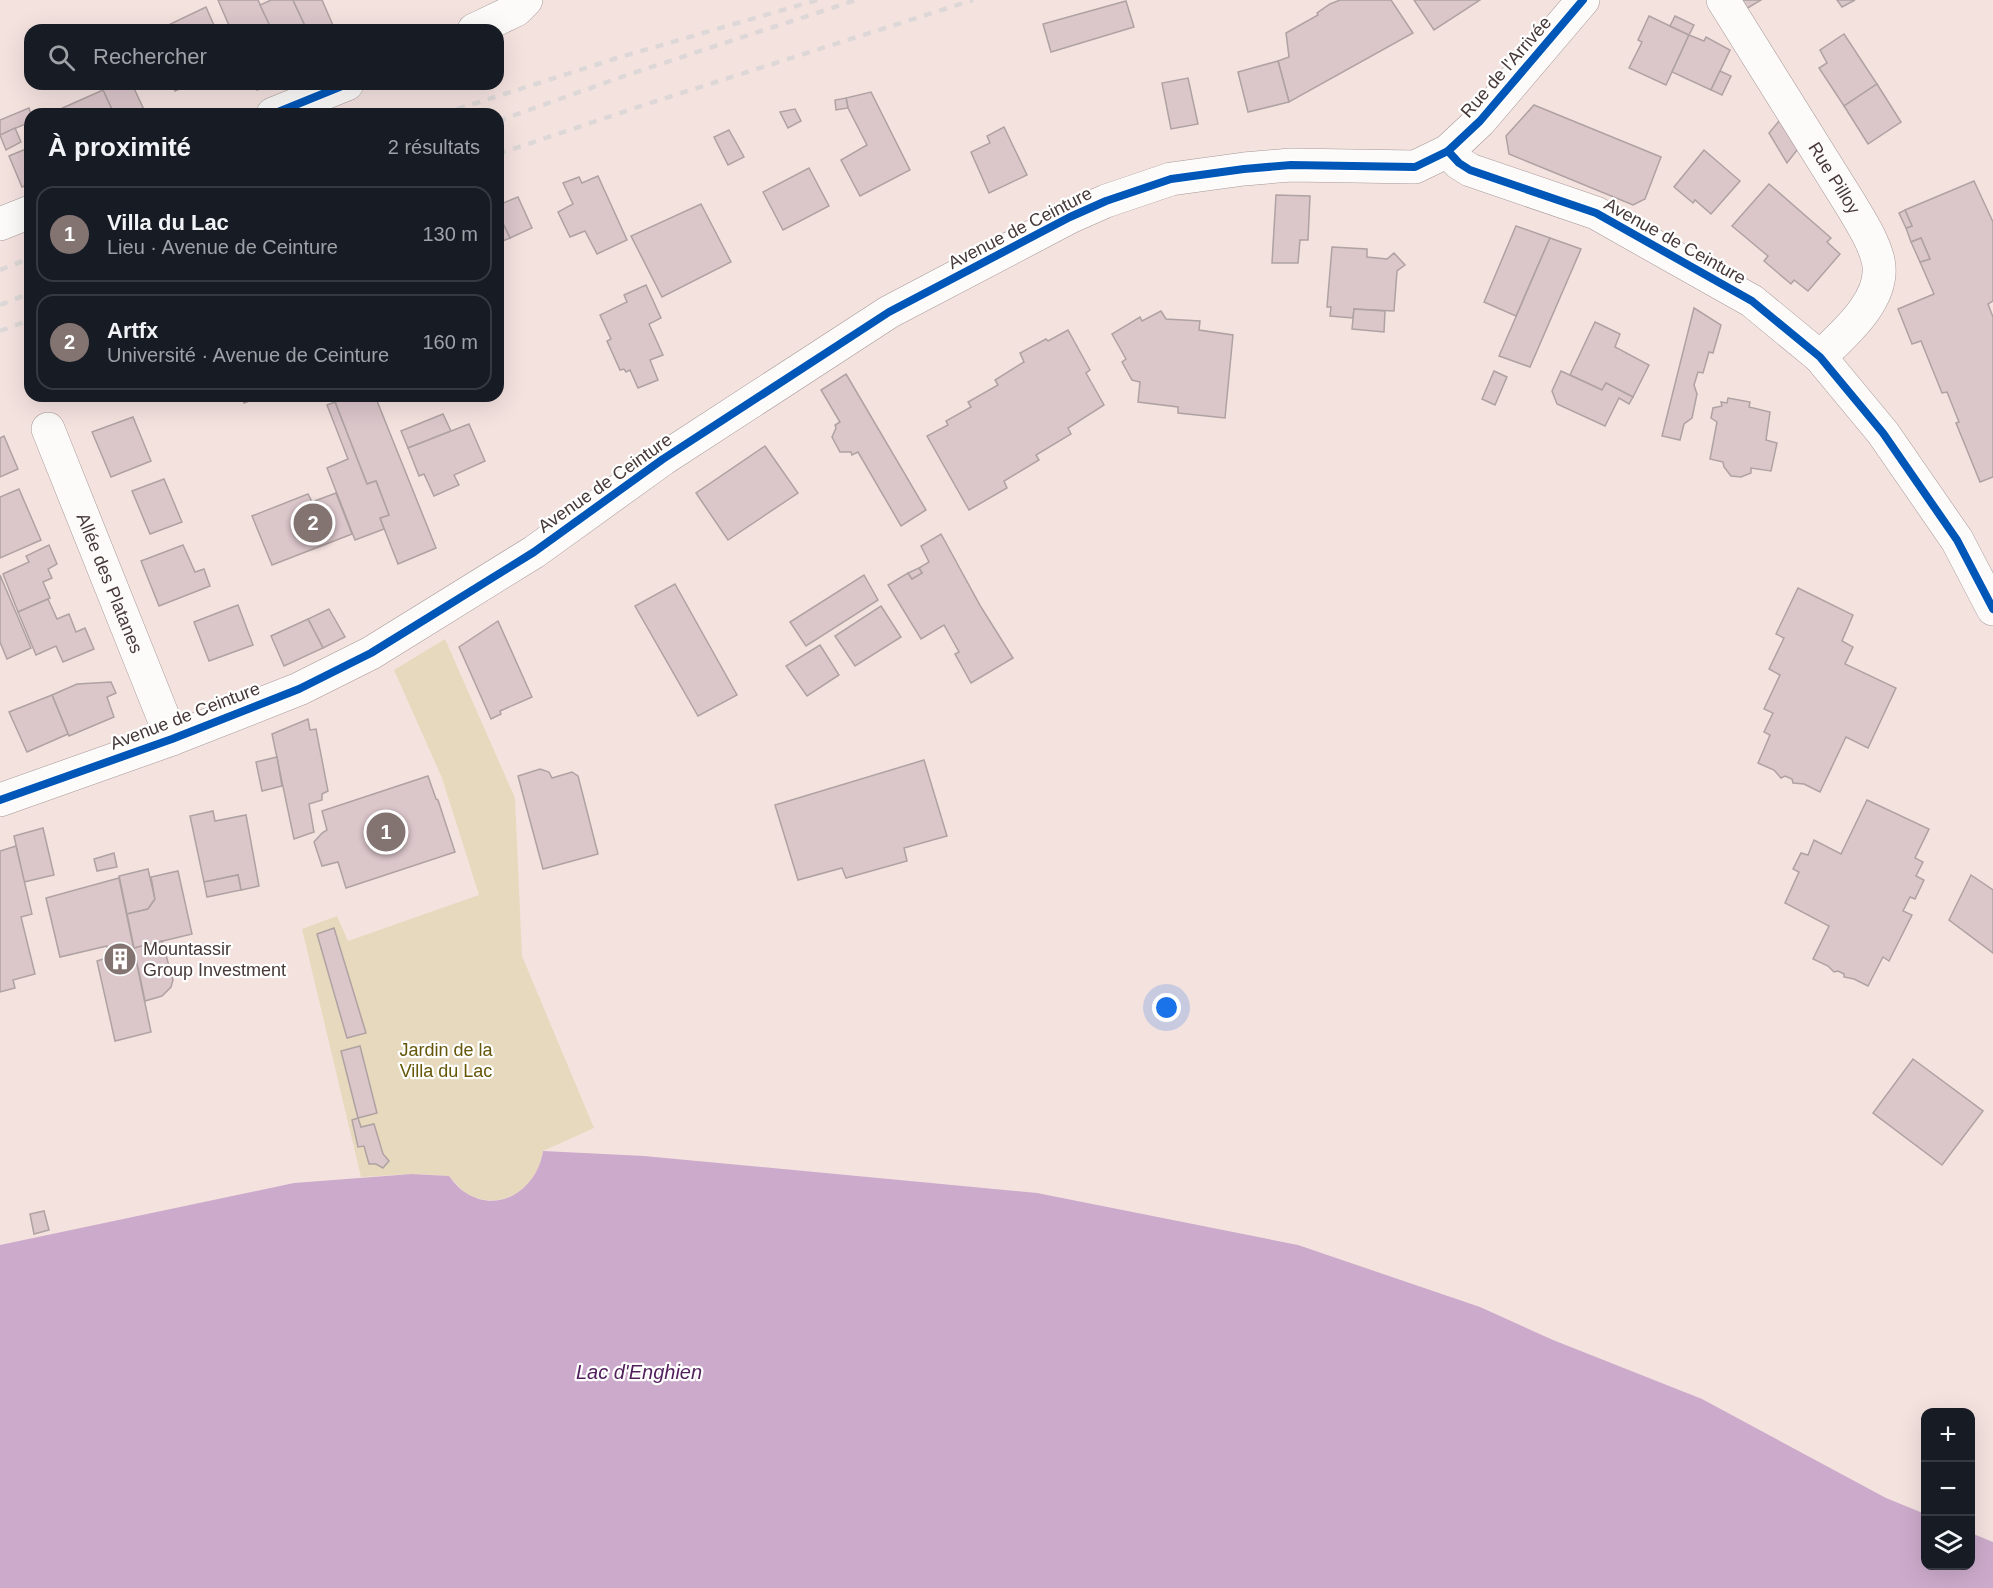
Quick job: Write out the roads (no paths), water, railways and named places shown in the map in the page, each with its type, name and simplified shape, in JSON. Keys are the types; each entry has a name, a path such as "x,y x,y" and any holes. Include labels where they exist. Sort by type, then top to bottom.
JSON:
{"street":[{"path":"486,24 516,9 526,0"},
{"name":"Rue de l'Arrivée","path":"1448,151 1480,121 1583,0"},
{"name":"Rue Pilloy","path":"1723,0 1870,239 1878,261 1880,276 1859,319 1820,357"},
{"path":"288,108 332,90"},
{"name":"Avenue de Ceinture","path":"0,800 172,739 299,689 371,653 534,552 663,459 889,312 1050,226 1106,201 1170,179 1244,168 1291,165 1414,167 1448,151 1459,163 1470,170 1596,213 1752,301 1820,357 1883,433 1957,540 1993,609"},
{"path":"0,224 24,214"},
{"name":"Allée des Platanes","path":"48,429 172,739"}],"water":[{"name":"Lac d'Enghien","path":"543,1151 644,1156 1037,1193 1298,1245 1480,1307 1553,1340 1702,1399 1886,1498 1921,1512 1921,1570 1975,1570 1975,1535 1993,1542 1993,1588 0,1588 0,1245 294,1183 412,1174 449,1176 463,1191 479,1199 492,1201 516,1194 534,1176"}],"railway":[{"path":"461,108 617,58 817,0"},
{"path":"504,119 627,75 856,0"},
{"path":"504,152 973,0"},
{"path":"0,270 24,260"},
{"path":"0,305 24,295"},
{"path":"0,331 24,322"}],"place":[{"name":"Artfx","path":"313,523"},
{"name":"Villa du Lac","path":"386,832"},
{"name":"Mountassir Group Investment","path":"120,959"}],"park label":[{"name":"Jardin de la Villa du Lac","path":"446,1060"}]}
